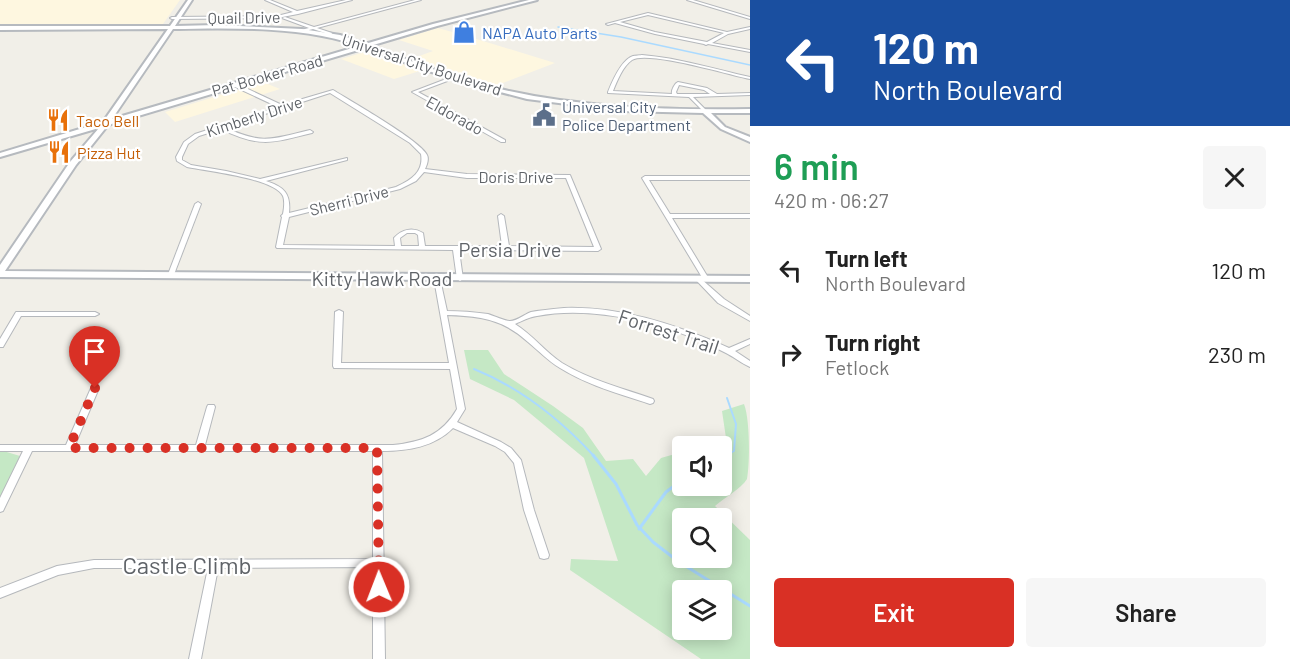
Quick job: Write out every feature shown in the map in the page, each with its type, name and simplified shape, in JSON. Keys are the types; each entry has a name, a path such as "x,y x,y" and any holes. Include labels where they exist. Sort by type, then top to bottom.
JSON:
{"street":[{"name":"Kitty Hawk Road","path":"103,124 187,0"},
{"path":"267,0 299,13"},
{"name":"Quail Drive","path":"175,18 282,17 350,0"},
{"path":"302,31 419,0"},
{"name":"Pat Booker Road","path":"0,155 463,17 535,0"},
{"path":"689,0 750,18"},
{"path":"608,24 648,14 727,33"},
{"path":"282,17 331,34"},
{"path":"615,22 706,44 750,51"},
{"name":"Universal City Boulevard","path":"0,27 169,27 331,34 456,77 518,95 583,105 652,111 750,111"},
{"path":"706,44 727,33 750,28"},
{"path":"750,78 637,54 629,60 610,92 675,96 750,94"},
{"name":"Eldorado","path":"456,77 414,92 503,141"},
{"path":"675,96 674,92 678,83 705,89 716,95"},
{"path":"235,85 282,107"},
{"name":"Kitty Hawk Road","path":"0,273 85,144 117,108 127,88"},
{"name":"Kimberly Drive","path":"279,247 287,203 284,193 272,183 189,166 180,161 179,157 184,145 190,139 331,91 420,148 426,158 422,170"},
{"path":"690,96 723,128 750,140"},
{"path":"117,108 125,111 147,111"},
{"path":"220,127 245,140 261,142 310,132"},
{"path":"53,139 69,137 85,144"},
{"path":"261,180 345,159"},
{"name":"Sherri Drive","path":"284,216 391,190 410,182 422,170"},
{"name":"Doris Drive","path":"422,170 467,176 568,176 598,249"},
{"path":"750,178 645,178 669,216 702,279 721,301 750,319"},
{"path":"170,277 198,204"},
{"path":"501,216 506,249"},
{"path":"669,216 750,216"},
{"path":"398,248 397,238 400,234 412,231 421,234 422,248"},
{"name":"Persia Drive","path":"279,247 598,249"},
{"path":"456,249 460,279"},
{"name":"Kitty Hawk Road","path":"0,273 170,277 750,279"},
{"path":"0,448 377,448 423,444 436,438 453,424 461,409 437,279"},
{"path":"339,312 337,366 452,366"},
{"path":"443,313 481,315 509,324 530,338 552,360 569,370 650,401"},
{"name":"Forrest Trail","path":"509,324 539,313 610,313 700,337 750,364"},
{"path":"0,345 19,314 96,314"},
{"path":"729,351 750,342"},
{"path":"69,448 95,388"},
{"path":"200,448 211,407"},
{"path":"453,424 498,444 508,450 518,462 529,510 544,555"},
{"path":"0,508 28,448"},
{"path":"377,448 379,659"},
{"name":"Castle Climb","path":"0,593 76,566 378,563"},
{"path":"195,659 214,564"}],"shaded area":[{"path":"0,0 180,0 163,24 158,25 0,25"},
{"path":"438,28 555,63 495,86 411,59 433,51 399,40"},
{"path":"368,51 423,70 394,79 341,59"},
{"path":"263,82 280,89 175,122 165,112"}],"green space":[{"path":"464,350 488,350 504,374 583,428 606,461 633,459 646,476 661,458 672,455 672,496 729,496 715,506 717,508 672,508 672,568 732,568 732,523 750,540 750,659 701,659 673,640 732,640 732,580 672,580 672,639 570,570 571,559 618,561 584,458 514,400 470,379"},
{"path":"744,404 749,441 749,463 747,479 732,494 732,436 726,436 722,411"},
{"path":"0,450 20,456 0,497"}],"waterway":[{"path":"558,27 621,37 750,65"},
{"path":"474,369 524,395 568,429 594,456"},
{"path":"727,398 736,424 734,451 732,452"},
{"path":"593,455 616,484 640,528"},
{"path":"640,528 666,492 672,488"},
{"path":"640,528 653,542 679,562 750,606"}],"place":[{"name":"NAPA Auto Parts","path":"464,32"},
{"name":"Universal City Police Department","path":"544,115"},
{"name":"Taco Bell","path":"58,120"},
{"name":"Pizza Hut","path":"59,152"}],"route":[{"path":"95,388 69,448 377,448 379,587"}]}
